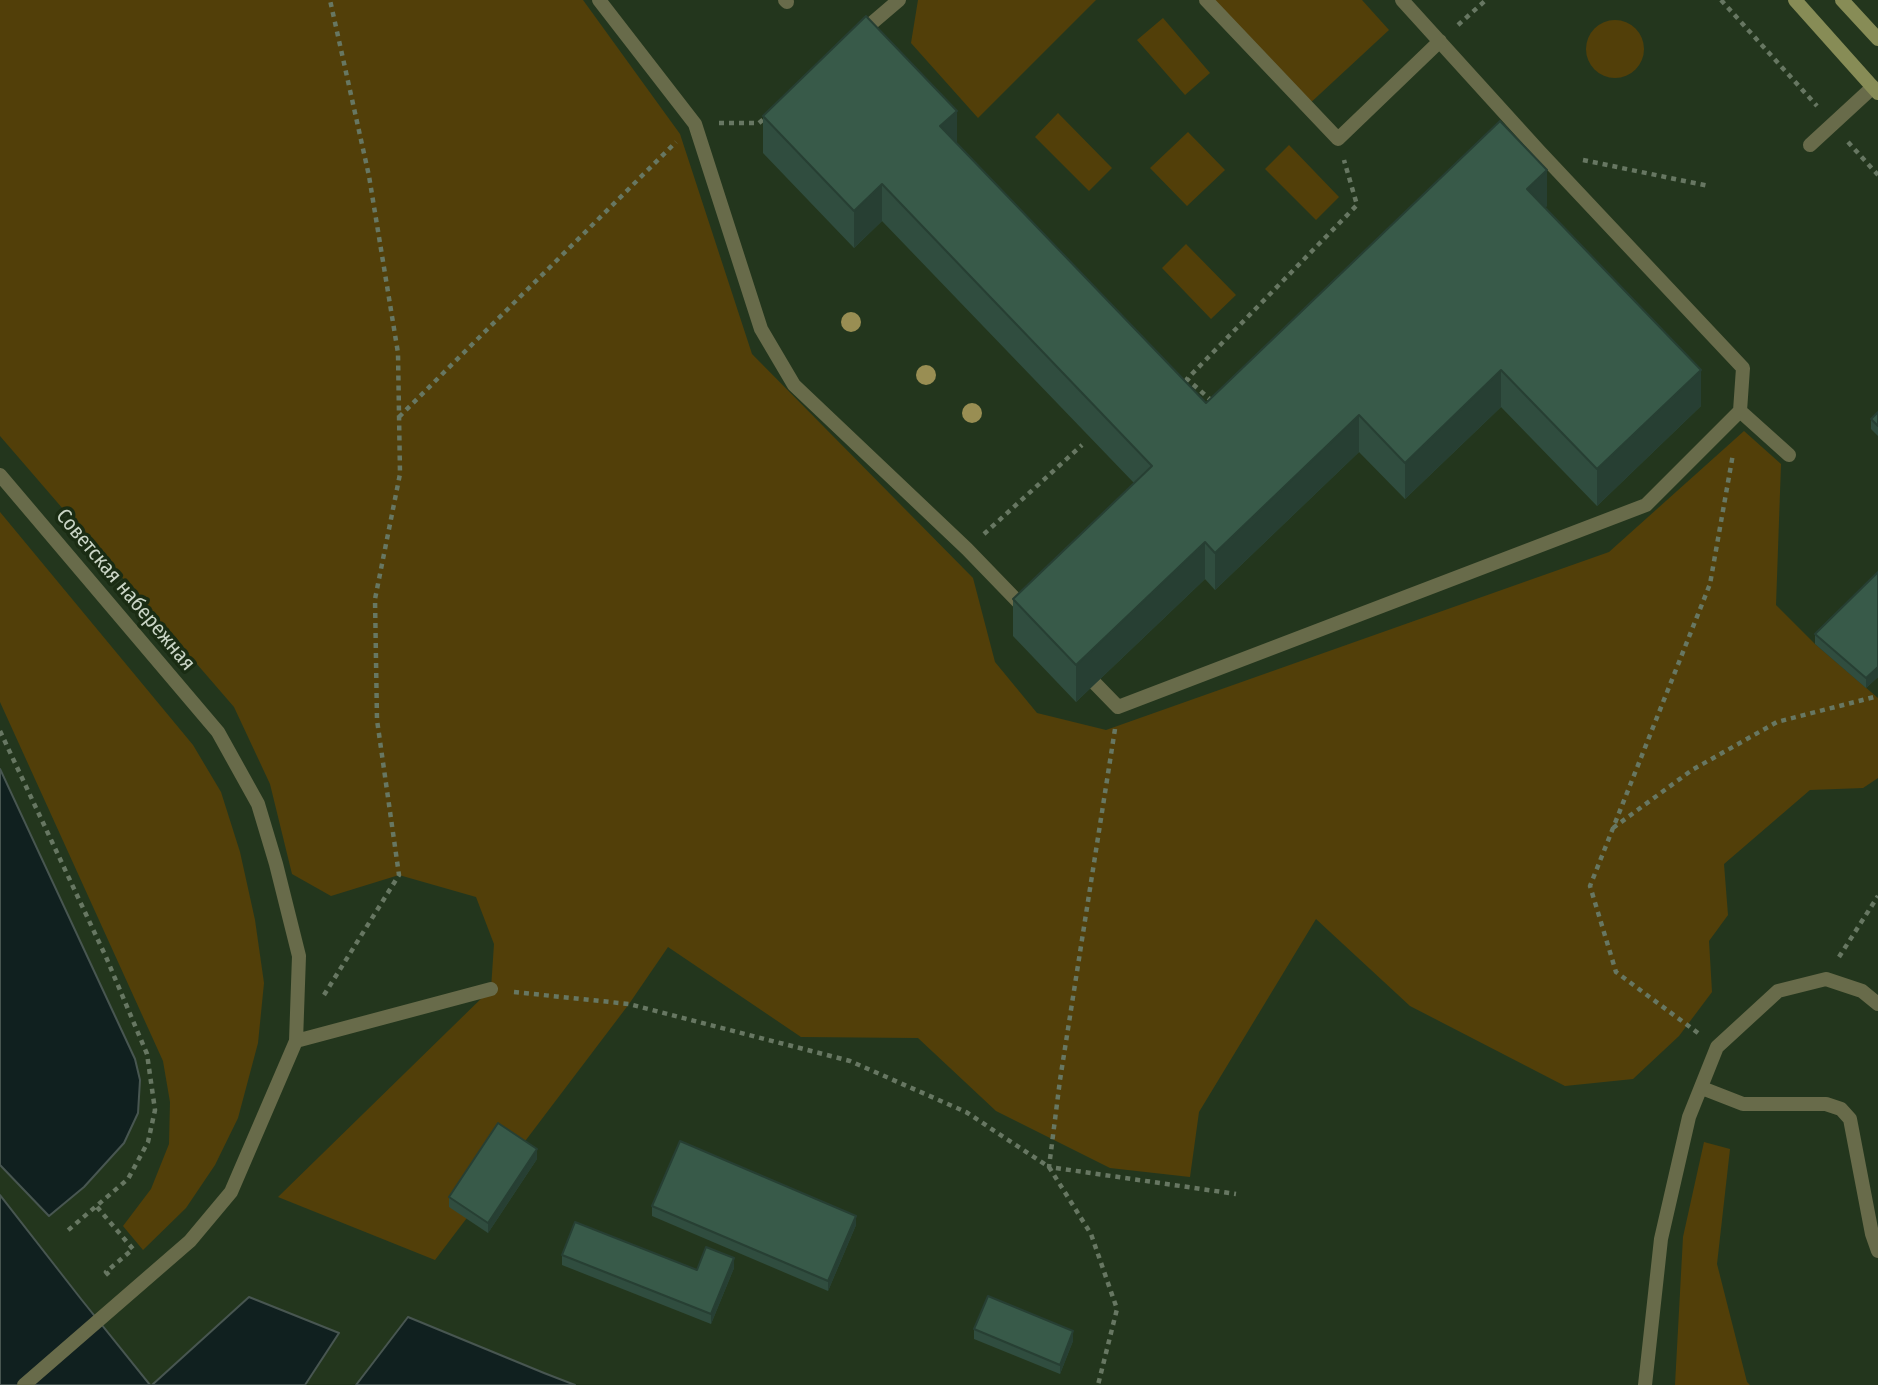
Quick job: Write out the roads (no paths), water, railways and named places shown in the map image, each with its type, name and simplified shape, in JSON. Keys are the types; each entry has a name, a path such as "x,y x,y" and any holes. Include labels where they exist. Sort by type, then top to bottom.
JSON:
{"main road":[{"path":"1795,0 1876,90"},
{"path":"1842,0 1878,39"}],"street":[{"path":"599,0 695,124 761,329 794,385 967,549 1033,618"},
{"path":"883,47 865,29 899,0"},
{"path":"1206,0 1338,139 1440,41"},
{"path":"1071,658 1118,707 1646,505 1740,411 1743,368 1539,151 1402,0"},
{"path":"1810,145 1876,90"},
{"path":"1740,411 1789,455"},
{"name":"Советская набережная","path":"0,475 218,732 258,804 299,956 296,1041"},
{"path":"1645,1385 1661,1239 1689,1117 1717,1047 1778,991 1826,979 1862,991 1878,1004"},
{"path":"24,1385 190,1241 231,1192 296,1041 491,989"},
{"path":"1702,1088 1743,1104 1826,1104 1842,1109 1850,1119 1872,1234 1878,1251"}]}
